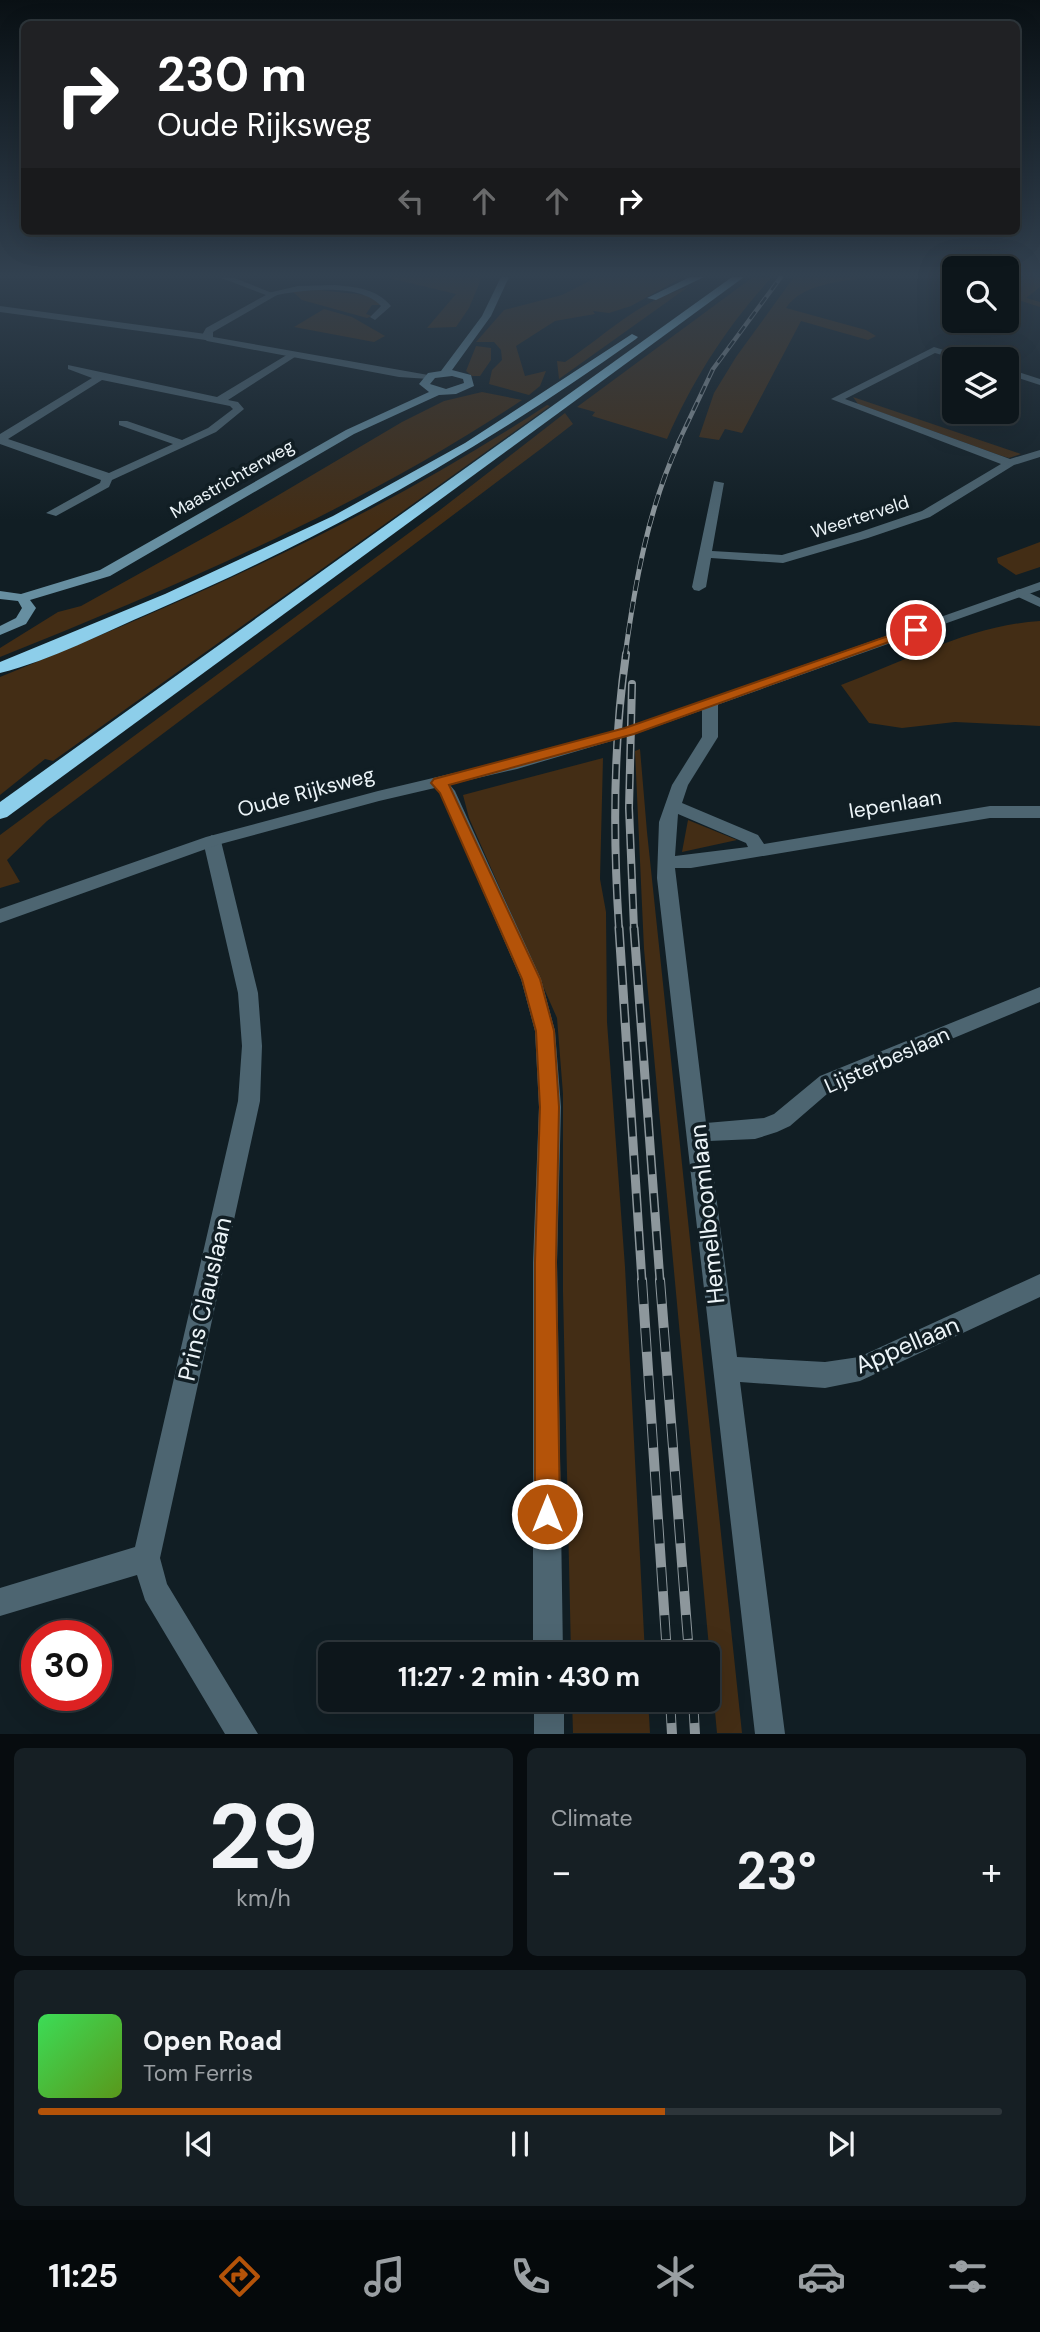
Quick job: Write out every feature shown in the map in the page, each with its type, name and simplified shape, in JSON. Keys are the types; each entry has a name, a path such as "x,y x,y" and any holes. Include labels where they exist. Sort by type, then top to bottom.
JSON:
{"highway":[{"path":"1,667 163,600 331,522 447,459 544,400 604,358"},
{"path":"0,812 627,358"},
{"path":"544,400 552,376"}],"main road":[{"path":"430,384 445,373 455,358"},
{"path":"459,374 465,358"},
{"path":"430,384 454,391 468,386 470,380 459,374 445,373"},
{"name":"Maastrichterweg","path":"25,603 86,585 387,414 430,384"},
{"path":"0,595 25,603 21,621 0,631"}],"street":[{"path":"219,401 288,358"},
{"path":"309,358 399,374 430,384"},
{"path":"918,358 836,399 1010,463"},
{"path":"0,440 107,477 184,444 238,413 238,407 219,401 100,377 72,368"},
{"path":"1019,375 1040,382"},
{"path":"0,440 100,377"},
{"path":"123,423 184,444"},
{"name":"Weerterveld","path":"706,554 783,559 818,549 926,514 1010,463 1040,453"},
{"path":"52,513 105,485 107,477"},
{"path":"699,587 718,483"},
{"name":"Oude Rijksweg","path":"0,916 212,841 629,731 1040,586"},
{"path":"1021,593 1040,603"},
{"name":"Hemelboomlaan","path":"710,704 710,737 680,785 667,822 666,862 770,1734"},
{"path":"439,783 447,791 531,979 545,1031 550,1107 545,1262 548,1642"},
{"path":"673,806 752,839 758,849"},
{"name":"Iepenlaan","path":"666,862 691,862 990,812 1040,812"},
{"name":"Prins Clauslaan","path":"212,841 248,993 252,1046 249,1101 146,1558 155,1590 243,1734"},
{"name":"Lijsterbeslaan","path":"698,1132 755,1130 769,1126 782,1120 827,1082 1040,994"},
{"name":"Appellaan","path":"725,1369 825,1375 860,1369 1040,1285"},
{"path":"0,1602 146,1558"},
{"path":"549,1712 549,1734"}],"shaded area":[{"path":"471,358 491,358 480,376 472,376 466,371"},
{"path":"520,358 525,376 546,371 540,386 529,395 489,384 492,370 502,360"},
{"path":"571,358 589,358 559,379 557,361 565,362"},
{"path":"643,358 710,358 667,439 592,416 595,412 577,407"},
{"path":"735,358 782,358 742,433 725,429 719,440 699,437 714,393"},
{"path":"482,392 522,400 397,476 333,510 202,573 0,657 0,648 58,612 81,606 243,516 402,422 444,401"},
{"path":"853,397 1021,454 1009,458 999,455 858,404"},
{"path":"547,405 550,406 53,761 45,759 0,795 0,677 211,587 349,520 482,446"},
{"path":"565,413 573,424 47,821 7,860 20,882 0,888 0,835 440,510"},
{"path":"1040,542 1040,567 1016,575 998,563 997,558"},
{"path":"1040,621 1040,726 955,722 902,728 869,723 841,685 964,637 989,629"},
{"path":"640,749 742,1733 717,1733 715,1712 720,1712 720,1642 709,1642 644,949 635,751"},
{"path":"603,758 600,879 606,912 607,1022 625,1267 644,1642 571,1642 563,1292 563,1094 557,1018 469,818 463,795"},
{"path":"688,820 737,840 682,852"},
{"path":"572,1712 649,1712 650,1733 573,1733"}],"railway":[{"path":"678,443 713,369 721,358"},
{"path":"625,656 644,547 659,493 679,442"},
{"path":"619,929 615,791 626,654"},
{"path":"632,684 629,808 634,929"},
{"path":"619,928 642,1281"},
{"path":"634,928 660,1281"},
{"path":"642,1280 666,1642"},
{"path":"660,1280 688,1642"},
{"path":"671,1712 672,1734"},
{"path":"694,1712 695,1734"}],"route":[{"path":"547,1514 545,1262 550,1107 545,1031 531,979 447,791 439,783 629,731 916,630"}]}
